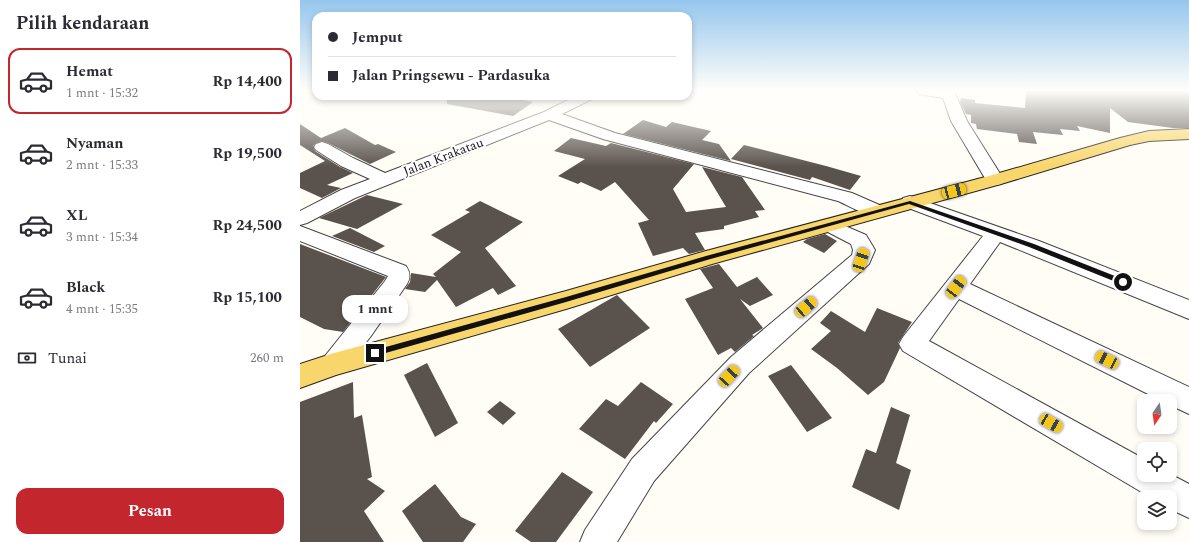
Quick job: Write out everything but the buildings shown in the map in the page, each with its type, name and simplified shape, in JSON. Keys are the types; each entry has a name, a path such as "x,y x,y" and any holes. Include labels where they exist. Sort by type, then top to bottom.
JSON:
{"main road":[{"path":"300,376 334,364 566,300 706,258 996,180 1126,141 1149,136 1189,134"}],"street":[{"name":"Jalan Krakatau","path":"300,219 348,194 546,116"},
{"path":"553,116 609,136 823,191 877,211"},
{"path":"958,116 996,180"},
{"path":"322,147 347,162 384,179"},
{"path":"910,202 1116,279 1189,310"},
{"path":"597,542 643,470 740,365 861,260 864,250 859,240 829,225"},
{"path":"300,233 398,271 398,278 393,287 334,364"},
{"path":"996,233 912,344 1189,502"},
{"path":"956,287 1189,401"}],"route":[{"path":"375,353 566,300 706,258 910,202 1032,246 1123,282"}]}
